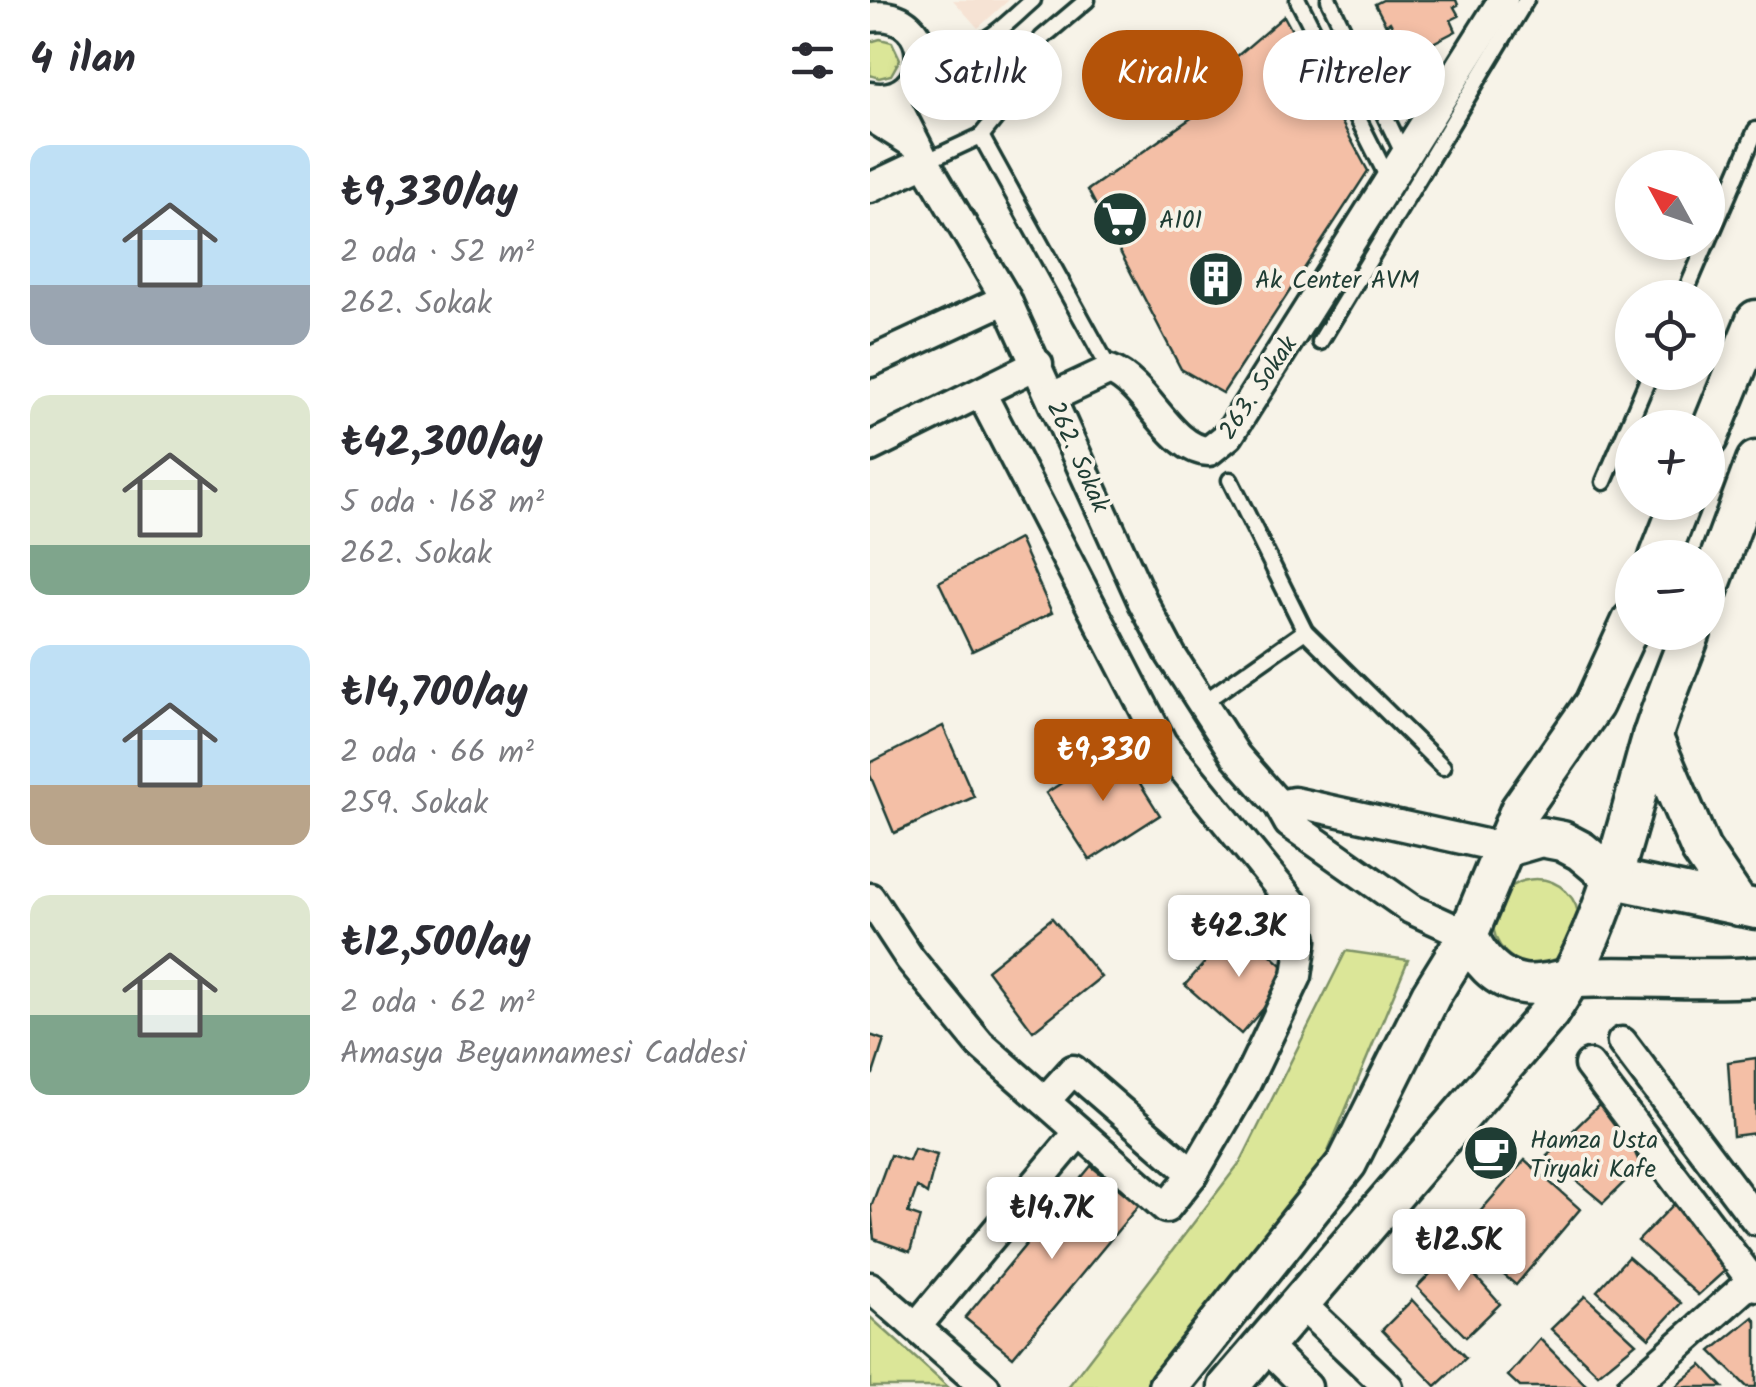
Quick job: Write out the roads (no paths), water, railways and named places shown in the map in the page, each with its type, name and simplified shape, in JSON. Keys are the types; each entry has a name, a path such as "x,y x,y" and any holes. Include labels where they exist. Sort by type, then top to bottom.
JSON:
{"main road":[{"path":"1719,410 1756,320"},
{"path":"1725,544 1756,461"},
{"path":"1168,1387 1347,1164 1431,994 1468,934 1520,810 1594,704 1619,650"},
{"path":"1228,1387 1549,1013 1572,978 1614,879 1652,736 1685,650"},
{"path":"1652,736 1701,850 1748,907"},
{"path":"1504,848 1541,837 1562,841 1582,851 1614,879 1748,907"},
{"path":"1468,934 1474,950 1500,975 1521,984 1549,985 1572,978 1756,977"}],"street":[{"name":"263. Sokak","path":"1110,370 1127,377 1196,451 1208,451 1229,436 1502,0"},
{"path":"870,17 901,20 912,30"},
{"name":"262. Sokak","path":"881,97 920,153 1006,299 1143,602 1201,704 1236,756 1279,805 1289,823 1412,909 1468,934"},
{"path":"870,116 920,153 870,188"},
{"path":"870,362 1006,299"},
{"path":"870,447 1038,364"},
{"path":"1052,397 1110,370"},
{"path":"870,898 910,959 980,1044 1166,1208 1192,1174 1245,1085 1297,976 1302,940 1294,905 1162,743 981,392"},
{"path":"1279,805 1294,802 1504,848"},
{"path":"1622,1042 1756,1220"},
{"path":"1589,1065 1755,1281 1632,1387"},
{"path":"1045,1102 1072,1070 1192,1174"},
{"path":"916,1327 1079,1132"},
{"path":"870,1287 985,1387"},
{"path":"1300,1303 1388,1387"},
{"path":"1264,1345 1307,1387"}],"lane":[{"path":"1000,30 1033,0"},
{"path":"920,153 981,136 1022,85 1026,62 1042,38 1087,0"},
{"path":"1298,0 1390,180"},
{"path":"1329,0 1405,156"},
{"path":"1320,342 1526,0"},
{"path":"1725,201 1756,130"},
{"path":"981,136 1110,370"},
{"path":"1604,482 1643,390"},
{"path":"1230,480 1305,631 1444,767"},
{"path":"1201,704 1305,631"}],"place":[{"name":"A101","path":"1120,219"},
{"name":"Ak Center AVM","path":"1216,279"},
{"name":"Hamza Usta Tiryaki Kafe","path":"1491,1153"}]}
